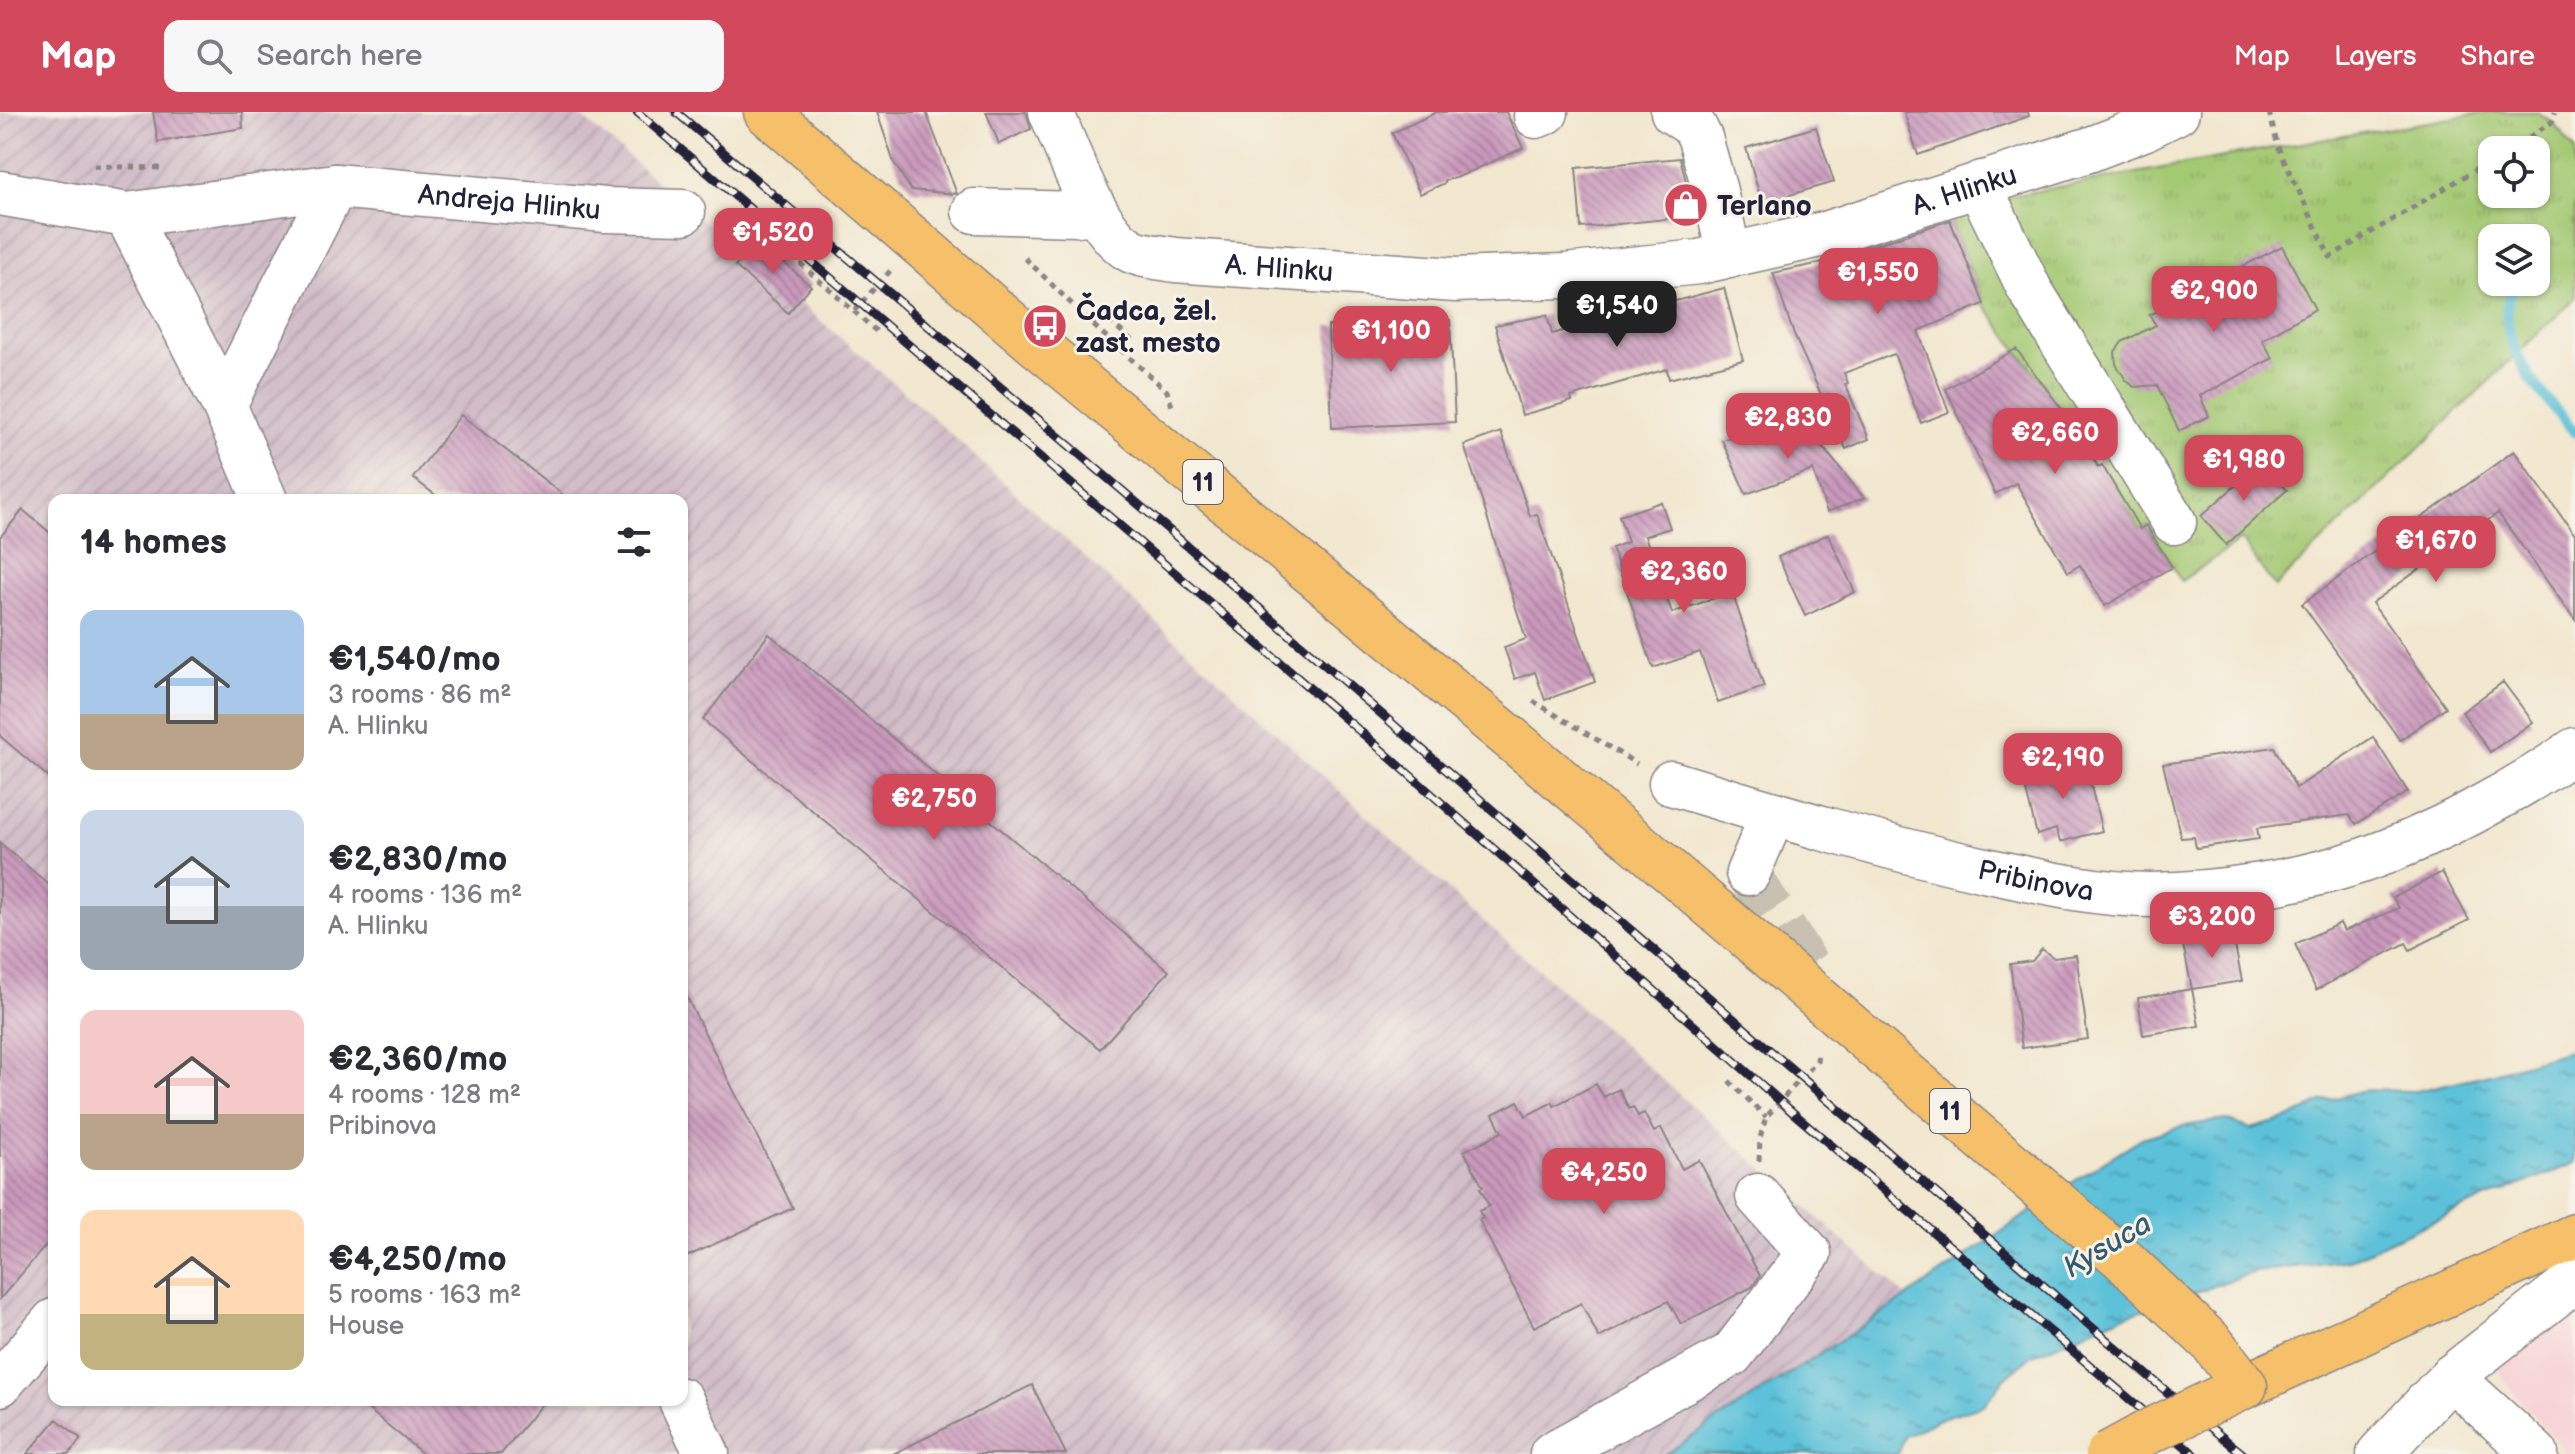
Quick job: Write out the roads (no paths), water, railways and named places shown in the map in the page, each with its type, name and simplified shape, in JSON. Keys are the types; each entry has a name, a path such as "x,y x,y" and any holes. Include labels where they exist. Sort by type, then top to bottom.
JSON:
{"main road":[{"name":"11","path":"766,112 1032,341 1643,848 2135,1270 2212,1343 2245,1386"},
{"path":"2108,1454 2245,1386 2575,1236"}],"street":[{"name":"A. Hlinku","path":"1051,112 1096,212 1108,231 1119,242 1145,255 1175,260 1455,280 1564,276 1655,268 1729,256 1825,234 2091,149 2177,112"},
{"path":"1673,112 1694,126 1700,138 1729,256"},
{"path":"1981,183 1986,200 2030,290 2174,522"},
{"path":"224,405 335,186"},
{"name":"Andreja Hlinku","path":"0,193 127,215 335,186 606,210 692,222"},
{"path":"974,211 1096,212"},
{"path":"127,215 224,405 262,494"},
{"name":"Pribinova","path":"1671,783 1948,862 2059,886 2151,895 2252,887 2359,862 2454,821 2575,750"},
{"path":"1748,873 1773,814"},
{"path":"1552,1454 1732,1354 1809,1253 1758,1196"},
{"path":"2379,1454 2451,1377 2575,1280"},
{"path":"0,1384 48,1328"},
{"path":"2451,1377 2536,1454"},
{"path":"684,1406 707,1454"}],"water":[{"name":"Kysuca","path":"2575,1049 2575,1163 2465,1207 2349,1260 2255,1272 2112,1320 2031,1356 2005,1378 1984,1405 1941,1418 1905,1436 1898,1454 1665,1454 1907,1297 2142,1138 2183,1126 2226,1120 2251,1129 2364,1090 2416,1091 2494,1073"}],"waterway":[{"path":"2509,296 2509,330 2521,362 2530,378 2575,432"}],"tunnel":[{"path":"1748,873 1809,968"}],"railway":[{"path":"637,112 1369,739 1798,1117 2194,1454"},
{"path":"676,112 1170,531 1802,1078 2243,1454"}],"place":[{"name":"Terlano","path":"1686,205"},
{"name":"Čadca, žel. zast. mesto","path":"1045,326"}]}
